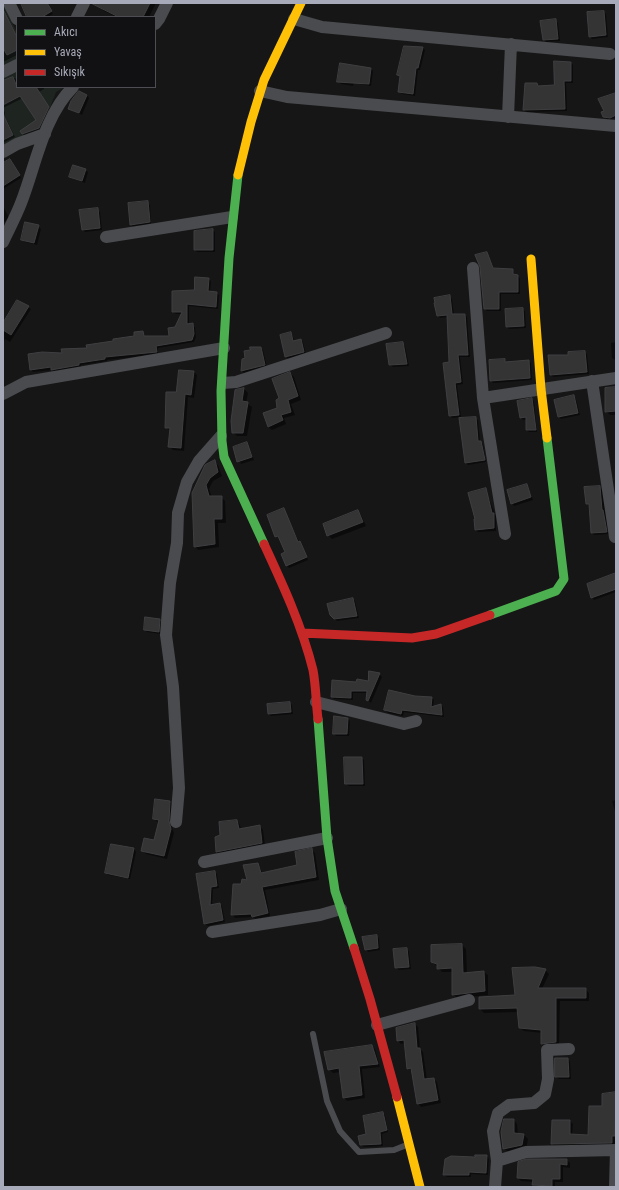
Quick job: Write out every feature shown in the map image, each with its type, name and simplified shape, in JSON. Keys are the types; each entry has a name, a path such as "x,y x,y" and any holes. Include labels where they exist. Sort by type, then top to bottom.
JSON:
{"street":[{"path":"9,3 16,17"},
{"path":"78,16 84,3"},
{"path":"156,23 167,3"},
{"path":"300,3 294,19 270,63 260,91 241,164 232,217 222,383 221,436 224,457 286,592 302,633 312,672 316,702 323,769 327,838 335,890 377,1025 410,1144 420,1187"},
{"path":"294,19 322,27 610,54"},
{"path":"508,117 511,44"},
{"path":"3,72 16,66"},
{"path":"5,236 20,204 45,134 55,111 65,95 72,88"},
{"path":"260,91 288,97 616,126"},
{"path":"3,152 17,144 45,134"},
{"path":"106,237 232,217"},
{"path":"302,633 412,638 436,634 556,591 564,579 541,389 531,259"},
{"path":"473,268 483,398 505,534"},
{"path":"222,383 236,382 386,333"},
{"path":"3,394 26,382 224,348"},
{"path":"483,398 616,378"},
{"path":"592,381 616,537"},
{"path":"176,822 179,788 173,687 166,635 170,583 177,543 178,513 187,482 199,461 221,436"},
{"path":"316,702 404,724 416,721"},
{"path":"204,862 327,838"},
{"path":"212,932 320,915 341,909"},
{"path":"377,1025 469,1000"},
{"path":"495,1187 497,1161 494,1131 498,1113 509,1105 534,1103 545,1094 548,1079 547,1050 569,1049"},
{"path":"497,1161 526,1152 616,1150 615,1187"}],"lane":[{"path":"313,1034 327,1101 340,1131 359,1152 394,1150 410,1144"}],"shaded area":[{"path":"3,3 16,31 16,61 3,68"},
{"path":"16,71 16,88 63,88 56,92 41,131 3,147 3,78"}],"building":[{"path":"21,3 47,3 52,11 44,16 27,16"},
{"path":"91,3 150,3 144,16 117,16"},
{"path":"3,9 16,35 16,50 7,55 3,48"},
{"path":"604,11 606,35 589,37 587,12"},
{"path":"556,19 558,39 543,40 540,21"},
{"path":"404,46 423,47 418,68 416,68 413,94 398,92 400,76 397,75"},
{"path":"554,61 571,62 571,81 564,81 565,109 523,110 525,83 537,83 538,86 554,85"},
{"path":"340,63 371,68 369,84 337,82"},
{"path":"13,77 16,88 37,88 49,107 39,128 22,134 20,131 36,120 20,96 3,105 3,81"},
{"path":"79,91 87,95 79,113 68,109 71,101"},
{"path":"616,93 616,115 610,118 603,117 601,112 604,111 598,99"},
{"path":"3,114 13,135 3,140"},
{"path":"10,159 20,175 3,186 3,163"},
{"path":"73,165 86,169 82,181 69,177"},
{"path":"148,201 150,222 130,225 128,203"},
{"path":"98,208 100,228 82,230 79,210"},
{"path":"25,222 39,225 34,243 21,240"},
{"path":"213,229 213,250 194,250 194,231"},
{"path":"487,252 493,268 513,269 513,274 518,275 518,292 499,292 499,309 484,309 480,267 475,255"},
{"path":"195,277 209,278 208,291 217,292 216,307 187,304 187,324 193,323 194,334 192,340 156,346 157,352 105,357 105,359 79,363 79,365 51,370 51,367 30,370 28,354 42,352 62,353 61,349 87,348 86,345 134,336 134,332 143,331 144,336 169,336 168,328 175,327 182,312 172,312 172,291 194,290"},
{"path":"450,295 452,314 465,314 468,355 458,355 461,382 455,383 459,415 449,416 443,363 449,362 447,315 437,316 434,298"},
{"path":"17,300 29,306 11,335 3,330 3,323"},
{"path":"523,308 524,326 506,327 505,309"},
{"path":"291,332 293,341 301,339 304,352 285,357 280,335"},
{"path":"403,342 407,364 389,365 386,344"},
{"path":"250,347 261,347 265,365 241,371 242,359 245,358 244,351 250,350"},
{"path":"585,351 587,372 550,375 548,355 568,355 568,352"},
{"path":"505,359 505,362 529,360 530,378 490,381 489,360"},
{"path":"179,370 194,371 191,395 185,394 181,448 168,447 170,428 165,428 166,392 176,392"},
{"path":"290,372 298,396 288,400 291,412 281,415 283,420 268,427 263,413 277,408 276,400 279,398 272,379"},
{"path":"616,387 616,411 605,412 605,388"},
{"path":"244,388 242,401 248,402 243,433 232,433 231,421 235,390"},
{"path":"574,395 578,413 558,417 554,400"},
{"path":"532,398 536,430 526,430 526,417 520,418 517,401"},
{"path":"476,417 478,441 481,441 485,460 465,463 459,418"},
{"path":"247,442 252,457 237,462 233,447"},
{"path":"215,460 218,472 210,478 206,485 209,496 222,496 222,519 214,519 215,544 194,547 192,493 205,465"},
{"path":"527,484 531,497 511,504 507,490"},
{"path":"600,486 602,510 607,532 591,533 589,504 586,504 584,487"},
{"path":"486,488 492,513 494,513 494,528 475,530 475,519 468,493"},
{"path":"284,508 298,542 300,541 307,557 286,566 281,554 285,552 278,536 275,537 267,515"},
{"path":"358,510 363,522 327,536 323,524"},
{"path":"616,573 616,589 591,598 587,584"},
{"path":"353,598 357,616 334,619 330,615 327,604"},
{"path":"145,617 160,619 159,632 144,630"},
{"path":"369,671 380,673 368,701 366,700 367,691 351,691 351,698 331,697 332,680 356,682 357,679 368,681"},
{"path":"389,690 415,696 432,697 431,707 441,704 442,715 402,710 401,714 384,710"},
{"path":"290,702 291,712 268,714 267,704"},
{"path":"334,716 348,718 347,734 333,734"},
{"path":"344,757 362,757 363,784 345,784"},
{"path":"155,799 170,801 169,821 171,829 164,856 141,851 144,838 154,840 159,820 153,819"},
{"path":"237,820 239,829 260,825 262,843 216,852 215,837 220,835 219,822"},
{"path":"111,844 134,848 128,878 105,873"},
{"path":"312,848 316,877 262,887 268,913 252,917 251,914 231,915 233,884 241,884 242,879 247,880 243,865 258,863 261,873 297,865 295,852"},
{"path":"215,871 217,886 211,887 210,905 220,903 223,920 204,924 196,874"},
{"path":"377,935 378,948 365,950 362,937"},
{"path":"462,944 463,973 484,971 485,991 452,995 452,968 437,969 437,964 431,962 431,945"},
{"path":"407,948 409,967 395,968 393,949"},
{"path":"535,967 546,969 538,988 586,988 586,998 556,998 556,1042 541,1044 541,1030 519,1028 517,1008 479,1009 479,997 515,995 512,968"},
{"path":"415,1023 417,1048 420,1048 424,1079 434,1078 438,1100 417,1104 411,1068 407,1069 404,1040 397,1041 396,1028"},
{"path":"372,1045 378,1064 359,1066 362,1095 343,1098 339,1068 328,1070 324,1052"},
{"path":"555,1058 568,1058 569,1077 555,1077"},
{"path":"616,1092 615,1136 612,1136 612,1143 551,1144 552,1120 570,1120 570,1134 588,1135 589,1106 602,1106 602,1094"},
{"path":"383,1112 387,1130 380,1132 381,1144 360,1145 358,1136 366,1134 363,1116"},
{"path":"504,1119 514,1119 514,1133 524,1134 522,1145 503,1149 501,1132"},
{"path":"475,1155 487,1155 486,1173 469,1172 469,1175 443,1175 445,1159 451,1156 475,1157"},
{"path":"527,1159 567,1159 567,1165 560,1164 560,1179 552,1179 552,1186 532,1185 533,1179 517,1178 518,1162"}],"traffic: fast":[{"path":"238,175 229,258 221,391 222,441 224,457 264,544"},
{"path":"490,615 556,591 564,579 547,438"},
{"path":"318,719 327,838 335,891 354,948"}],"traffic: slow":[{"path":"238,175 251,122 264,80 301,3"},
{"path":"531,259 541,389 547,438"},
{"path":"397,1097 420,1187"}],"traffic: jam":[{"path":"264,544 292,606 309,654 314,676 318,719"},
{"path":"302,633 412,638 436,634 490,615"},
{"path":"354,948 370,999 397,1097"}]}
